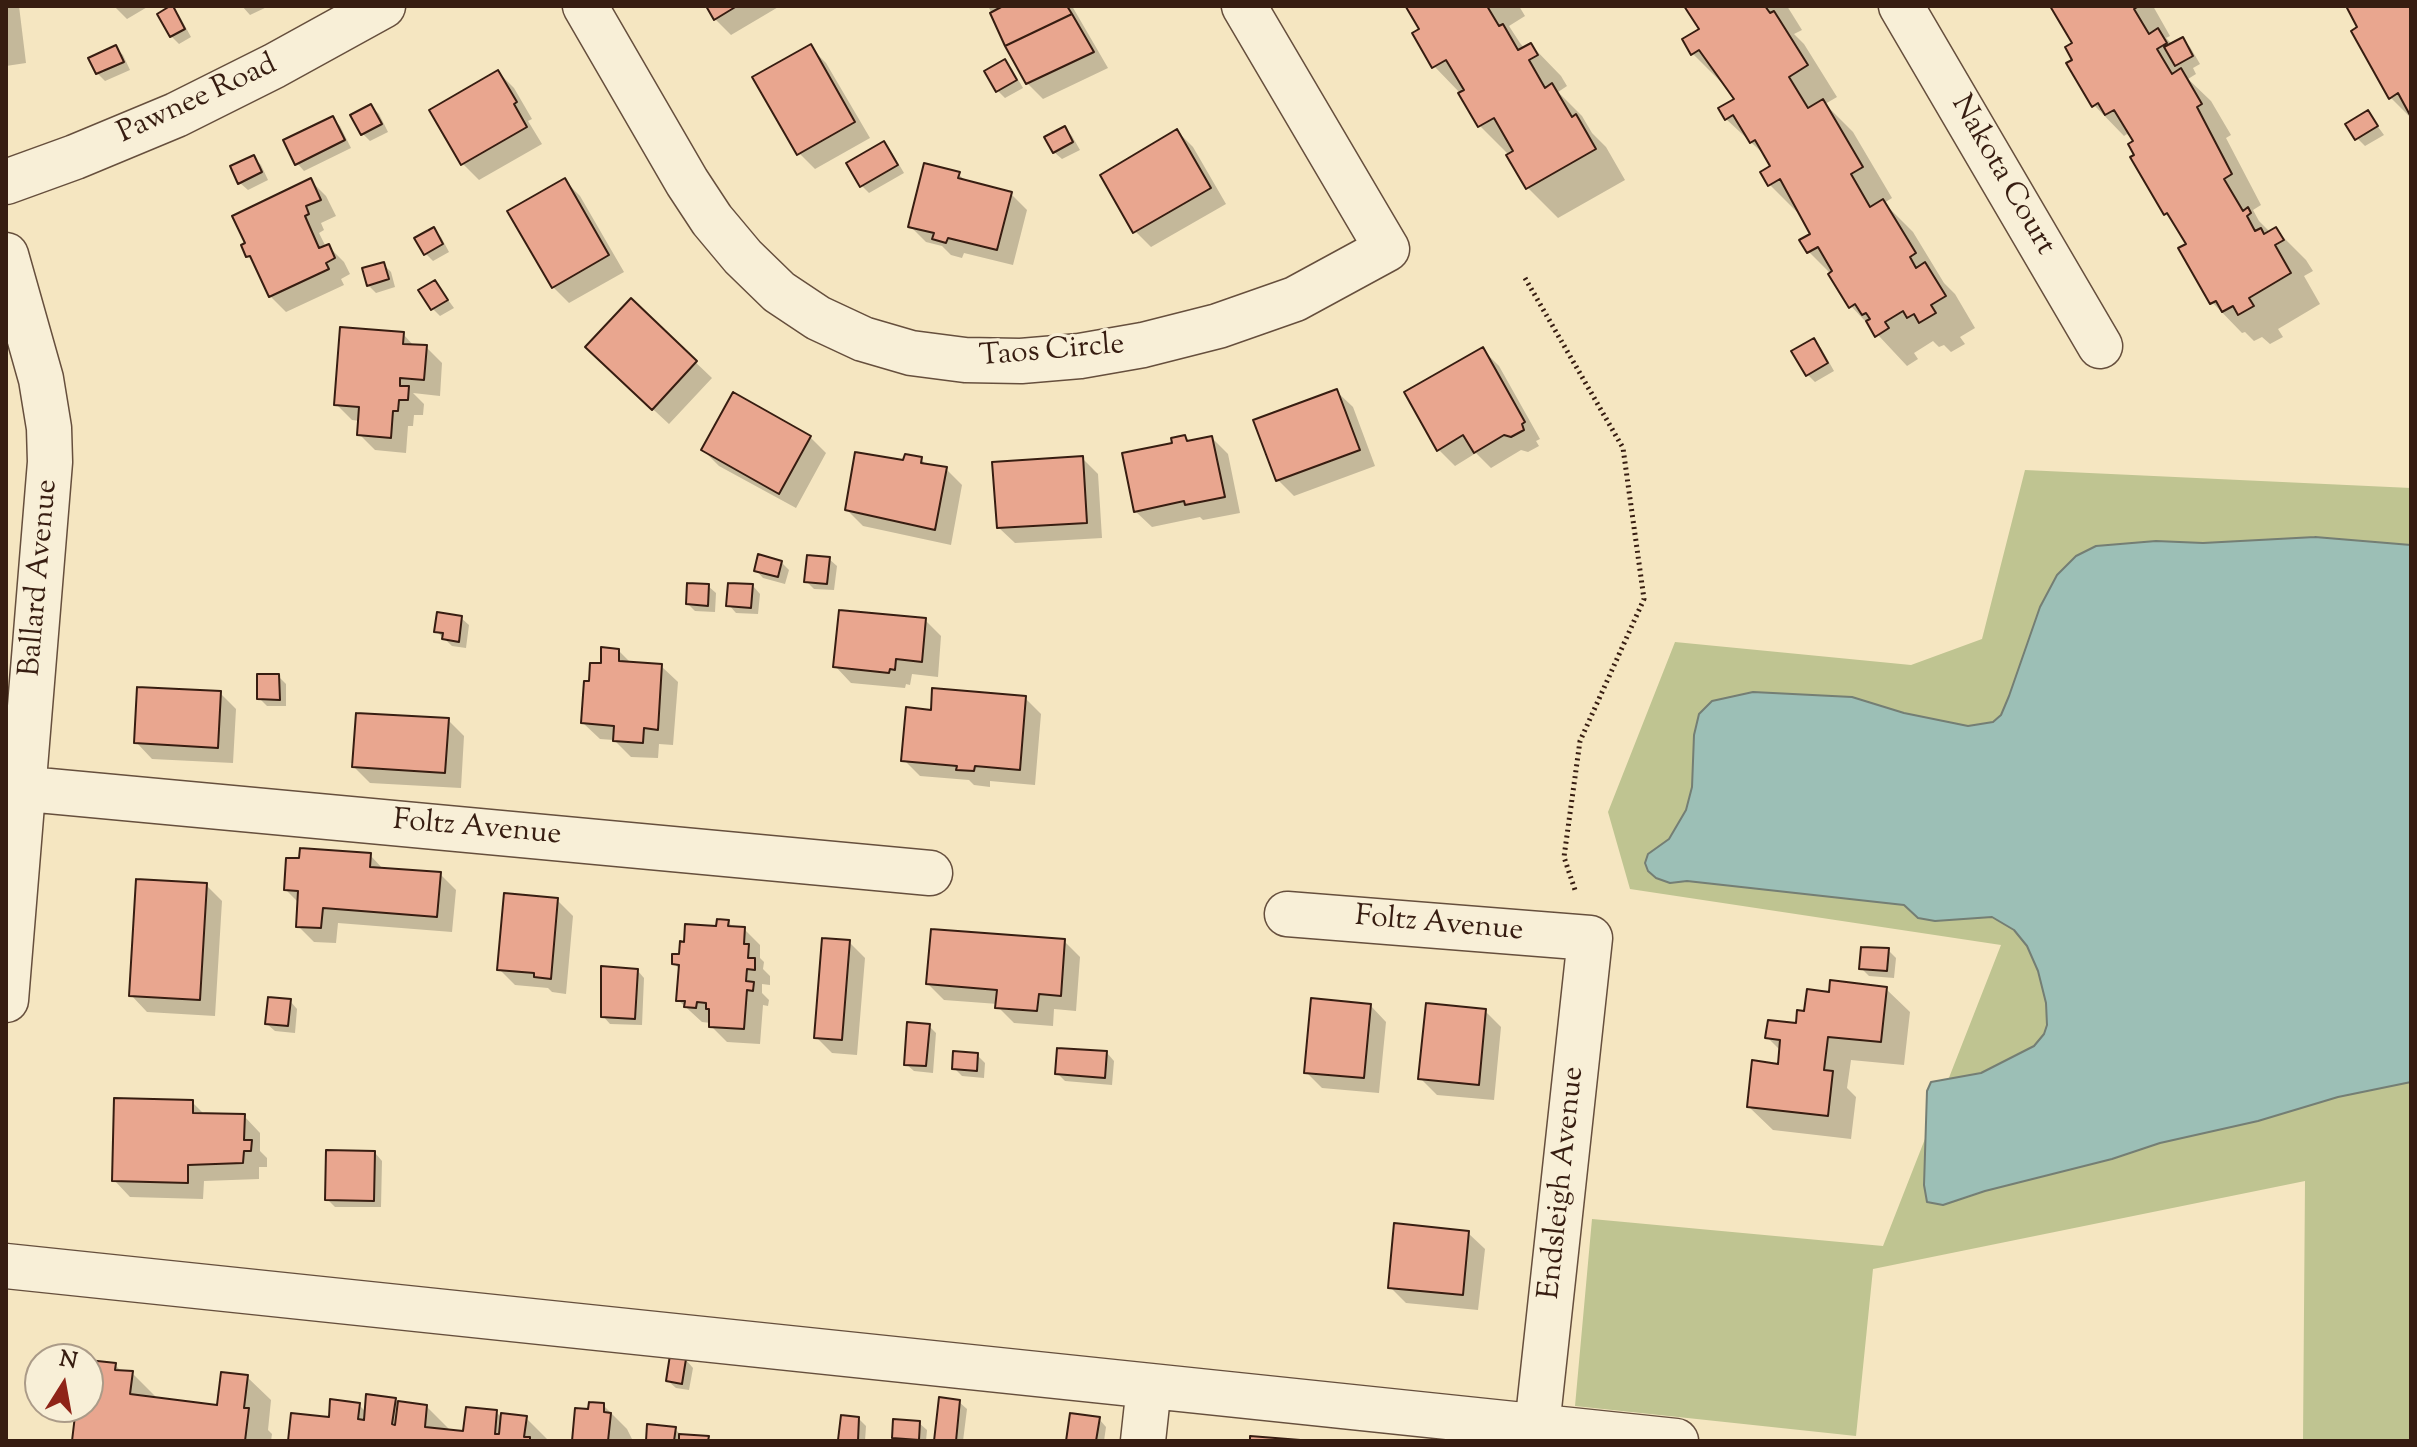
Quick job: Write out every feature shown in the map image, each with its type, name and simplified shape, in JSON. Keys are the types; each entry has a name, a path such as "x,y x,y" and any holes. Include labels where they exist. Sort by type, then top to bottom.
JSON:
{"street":[{"name":"Pawnee Road","path":"6,182 176,115 383,6"},
{"name":"Taos Circle","path":"585,6 712,220 743,257 779,292 818,318 851,334 899,350 965,360 1021,361 1093,354 1218,326 1295,299 1387,249 1244,6"},
{"name":"Nakota Court","path":"1901,6 2100,346"},
{"name":"Ballard Avenue","path":"6,255 41,379 49,428 50,462 15,788 6,1000"},
{"name":"Foltz Avenue","path":"15,788 930,873"},
{"name":"Foltz Avenue","path":"1287,914 1590,938"},
{"name":"Endsleigh Avenue","path":"1537,1427 1590,938"},
{"path":"6,1266 1149,1386 1446,1429 1537,1427 1676,1441"},
{"path":"1143,1441 1149,1386"}],"path":[{"path":"1525,278 1623,448 1644,599 1580,741 1564,857 1590,938"}],"green space":[{"path":"2025,470 2411,488 2411,1441 2303,1441 2305,1181 1873,1269 1856,1436 1575,1406 1592,1219 1883,1246 2001,945 1630,889 1608,812 1675,642 1911,665 1982,639"}],"water":[{"path":"2315,537 2411,545 2411,1082 2338,1097 2258,1121 2160,1143 1943,1205 1927,1202 1924,1185 1927,1091 1931,1082 1981,1073 2034,1046 2044,1034 2047,1025 2046,1003 2038,971 2027,946 2014,930 1992,917 1935,921 1918,918 1904,905 1687,881 1670,883 1656,878 1645,863 1648,854 1669,839 1686,810 1692,787 1694,735 1699,714 1712,701 1753,692 1852,697 1904,713 1968,726 1993,722 2001,715 2009,696 2040,607 2057,575 2076,556 2096,546 2156,541 2203,543"}],"building":[{"path":"173,6 185,29 170,37 157,14"},
{"path":"706,6 737,6 714,20"},
{"path":"1003,6 1067,6 1072,14 1005,46 990,13"},
{"path":"1408,6 1487,6 1499,26 1503,24 1518,50 1531,43 1538,55 1529,60 1545,88 1552,83 1572,117 1576,114 1596,149 1526,189 1506,155 1513,151 1494,118 1478,127 1458,93 1464,90 1446,60 1432,68 1412,33 1419,29"},
{"path":"1684,6 1765,6 1770,13 1774,11 1808,65 1789,77 1808,108 1823,99 1863,167 1851,174 1870,207 1883,199 1916,253 1910,257 1916,268 1925,262 1946,296 1931,305 1936,313 1919,323 1914,314 1907,318 1903,311 1885,322 1889,328 1875,337 1866,321 1870,319 1866,313 1862,315 1855,304 1849,308 1828,274 1832,271 1818,247 1807,253 1799,240 1810,234 1780,179 1768,186 1760,172 1770,166 1755,140 1750,143 1733,115 1725,120 1718,108 1734,99 1699,50 1691,55 1682,39 1699,29"},
{"path":"2050,6 2139,6 2134,9 2149,34 2158,28 2167,43 2157,49 2172,74 2181,68 2202,104 2197,107 2232,174 2224,179 2243,211 2248,207 2251,213 2247,216 2255,231 2261,228 2264,234 2276,227 2284,240 2275,245 2291,273 2249,298 2254,306 2238,315 2233,306 2222,312 2216,301 2210,304 2178,248 2186,244 2167,213 2164,215 2130,157 2134,155 2128,144 2133,141 2114,110 2105,115 2098,103 2092,107 2066,63 2072,60 2065,47 2072,43"},
{"path":"2346,6 2411,6 2411,117 2398,93 2389,99 2351,31 2357,27"},
{"path":"1072,14 1094,52 1026,84 1005,46"},
{"path":"2183,37 2193,56 2175,66 2164,47"},
{"path":"811,44 855,122 797,155 752,77"},
{"path":"116,45 124,62 96,74 88,58"},
{"path":"1005,59 1017,80 996,92 984,71"},
{"path":"498,70 517,102 514,104 527,127 461,165 429,110"},
{"path":"371,104 382,124 361,135 350,115"},
{"path":"2368,110 2378,126 2355,140 2345,124"},
{"path":"333,116 345,140 295,165 283,140"},
{"path":"1065,126 1073,142 1053,153 1044,137"},
{"path":"1177,129 1211,188 1133,233 1100,175"},
{"path":"884,141 898,165 860,187 846,163"},
{"path":"254,155 262,172 238,184 230,166"},
{"path":"924,163 960,172 958,178 1012,192 997,250 948,238 946,243 932,239 934,233 908,227"},
{"path":"311,178 321,200 306,206 309,214 305,216 319,248 329,244 335,258 326,263 329,269 269,297 250,256 246,257 241,245 245,243 232,216"},
{"path":"565,178 609,255 552,288 507,211"},
{"path":"434,227 443,244 424,255 414,238"},
{"path":"384,262 389,279 367,286 362,268"},
{"path":"435,280 448,300 431,310 418,290"},
{"path":"631,298 697,361 652,410 585,347"},
{"path":"340,327 404,332 403,344 427,345 424,380 400,378 400,386 409,386 408,400 399,400 398,411 393,411 391,438 357,435 359,407 334,405"},
{"path":"1814,338 1828,363 1806,376 1791,351"},
{"path":"1483,347 1525,422 1522,424 1524,430 1511,437 1504,435 1474,453 1463,435 1437,451 1404,392"},
{"path":"1337,389 1360,450 1276,481 1253,420"},
{"path":"733,392 811,436 779,494 701,450"},
{"path":"1185,435 1187,441 1212,436 1225,497 1185,505 1184,501 1134,512 1122,453 1172,443 1171,438"},
{"path":"855,452 903,460 905,454 922,457 921,463 947,467 935,530 845,510"},
{"path":"1083,456 1087,523 997,528 992,462"},
{"path":"758,554 782,561 778,577 754,571"},
{"path":"807,555 830,557 827,584 804,582"},
{"path":"687,583 709,584 708,606 686,604"},
{"path":"728,583 753,584 751,608 726,606"},
{"path":"839,610 926,618 922,662 896,659 895,670 890,669 889,673 833,667"},
{"path":"437,612 462,616 459,642 442,639 443,633 434,632"},
{"path":"601,647 619,649 619,661 662,664 658,730 644,728 643,743 613,741 614,726 581,723 584,681 589,681 590,663 601,663"},
{"path":"257,674 279,674 280,700 257,699"},
{"path":"137,687 221,691 218,748 134,743"},
{"path":"932,688 1026,696 1020,770 975,766 974,771 956,770 957,766 901,761 906,707 931,710"},
{"path":"356,713 449,718 445,773 352,767"},
{"path":"300,848 371,853 370,867 441,872 437,917 323,908 321,928 296,927 298,891 284,890 286,858 299,858"},
{"path":"136,879 207,883 200,1000 129,996"},
{"path":"504,893 558,898 551,979 534,977 534,973 497,970"},
{"path":"717,919 729,920 728,926 745,927 744,944 749,944 748,958 755,958 755,970 747,969 746,981 754,982 753,991 747,990 744,1029 709,1027 706,1003 697,1002 696,1008 684,1007 685,1001 676,1001 679,965 672,964 672,954 679,954 680,941 684,942 685,924 716,926"},
{"path":"931,929 1065,939 1061,996 1039,994 1037,1011 995,1008 997,990 926,984"},
{"path":"822,938 850,940 842,1040 814,1038"},
{"path":"1861,947 1889,948 1887,971 1859,969"},
{"path":"601,966 638,969 635,1019 601,1017"},
{"path":"1830,980 1887,987 1881,1042 1828,1037 1824,1070 1833,1071 1828,1116 1747,1107 1752,1060 1778,1064 1780,1040 1765,1038 1768,1020 1796,1023 1797,1010 1804,1011 1807,989 1829,992"},
{"path":"268,997 291,999 288,1026 265,1024"},
{"path":"1311,998 1371,1004 1364,1078 1304,1073"},
{"path":"1426,1003 1486,1009 1479,1085 1418,1079"},
{"path":"907,1022 930,1024 926,1066 904,1065"},
{"path":"1057,1048 1107,1051 1105,1078 1055,1074"},
{"path":"953,1051 978,1053 977,1071 952,1069"},
{"path":"114,1098 193,1100 193,1113 245,1114 244,1140 252,1140 251,1151 244,1151 243,1163 188,1165 188,1183 112,1181"},
{"path":"326,1150 375,1151 374,1201 325,1200"},
{"path":"1394,1223 1469,1231 1463,1295 1388,1288"},
{"path":"670,1355 686,1359 682,1384 666,1381"},
{"path":"104,1362 116,1363 115,1370 133,1371 130,1394 217,1405 221,1372 248,1375 244,1408 249,1408 245,1441 72,1441 74,1423 104,1423"},
{"path":"366,1394 396,1398 392,1424 395,1425 398,1401 427,1405 425,1427 463,1431 466,1407 497,1410 495,1434 499,1434 501,1413 527,1416 524,1437 530,1437 530,1441 288,1441 291,1413 329,1417 330,1399 360,1403 358,1419 364,1420"},
{"path":"939,1397 960,1400 956,1441 934,1441"},
{"path":"589,1402 604,1403 604,1412 611,1413 608,1441 572,1441 575,1408 588,1409"},
{"path":"1070,1413 1100,1417 1096,1441 1066,1441"},
{"path":"841,1415 859,1417 858,1441 838,1440"},
{"path":"893,1419 920,1421 919,1440 892,1438"},
{"path":"647,1424 676,1427 674,1441 646,1441"},
{"path":"679,1434 709,1436 708,1441 679,1441"},
{"path":"1250,1436 1313,1441 1250,1441"}]}
